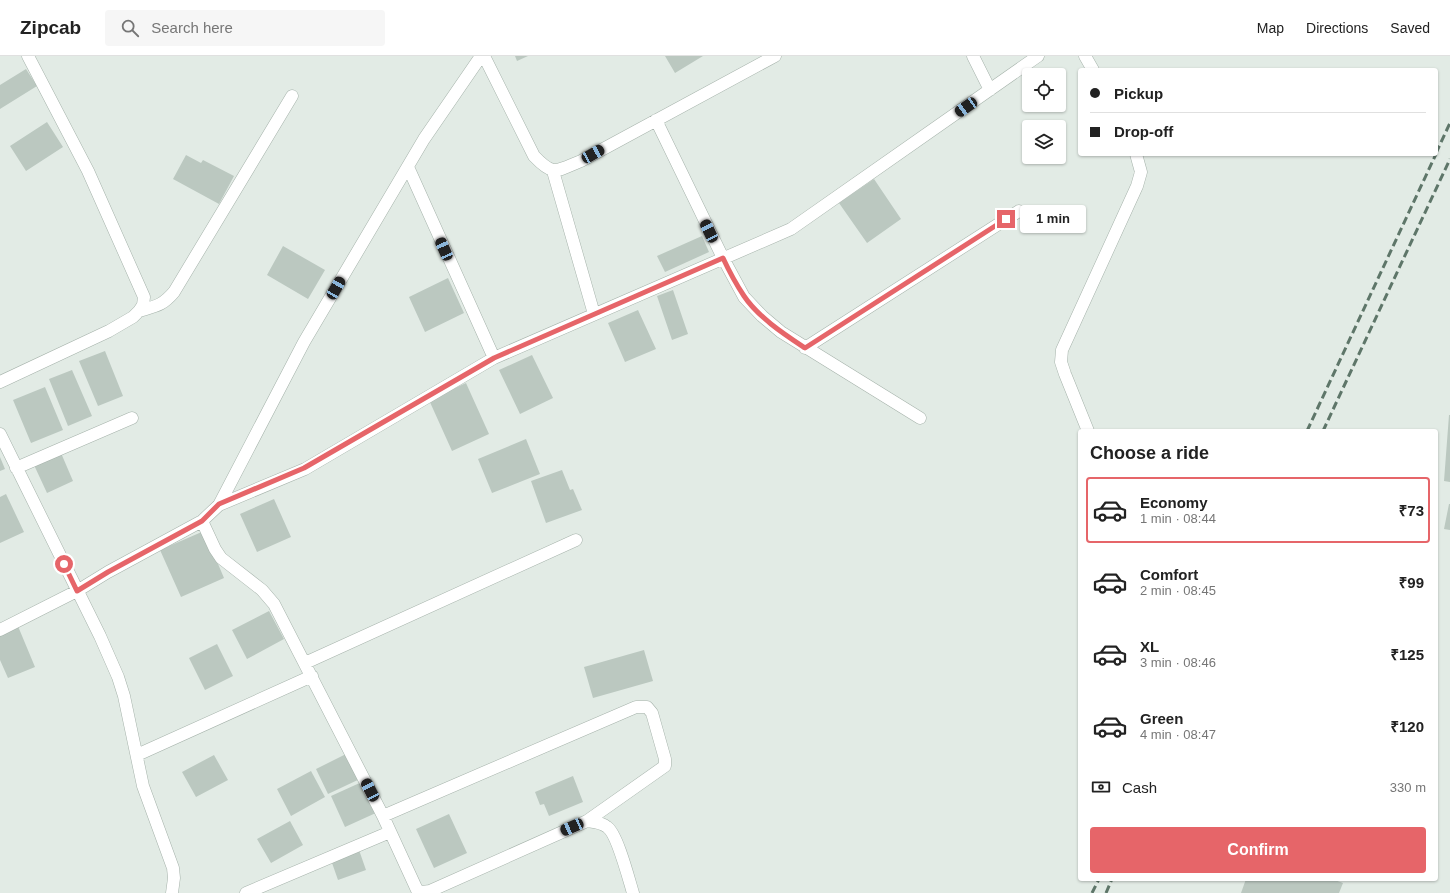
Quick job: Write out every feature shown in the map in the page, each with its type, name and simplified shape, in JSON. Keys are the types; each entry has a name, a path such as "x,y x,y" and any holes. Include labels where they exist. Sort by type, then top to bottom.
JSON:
{"street":[{"path":"0,382 109,331 133,317 143,305 144,297 88,171 28,56"},
{"path":"0,630 77,591 108,572 202,521 219,504 304,342 424,139 481,56"},
{"path":"484,56 534,156 544,167 553,171 581,161 775,56"},
{"path":"973,56 990,90"},
{"path":"219,504 304,468 494,358 791,229 1038,56"},
{"path":"1085,56 1092,68"},
{"path":"139,311 159,306 166,302 174,292 292,96"},
{"path":"656,120 723,258 744,297 780,332 920,418"},
{"path":"1087,429 1061,362 1062,350 1137,186 1141,172 1137,156"},
{"path":"408,167 494,358"},
{"path":"553,171 594,314"},
{"path":"805,348 1020,210"},
{"path":"16,468 132,418"},
{"path":"0,434 100,636 118,677 124,696 143,786 173,868 174,878 172,893"},
{"path":"202,521 215,549 221,558 258,587 274,604 306,663 383,816 417,890 422,893 430,891 586,821 665,766 665,759 652,714 647,707 636,707 383,816"},
{"path":"306,663 576,540"},
{"path":"137,755 312,676"},
{"path":"586,821 598,822 608,827 615,837 633,893"},
{"path":"246,893 390,832"}],"building":[{"path":"515,56 528,56 517,61"},
{"path":"665,56 703,56 675,73"},
{"path":"26,69 37,86 0,109 0,85"},
{"path":"47,122 63,147 26,171 10,146"},
{"path":"186,155 201,163 203,160 234,176 219,204 173,179"},
{"path":"874,179 901,219 867,243 839,203"},
{"path":"702,236 709,252 665,272 657,256"},
{"path":"283,246 325,270 308,299 267,275"},
{"path":"448,278 464,313 425,332 409,297"},
{"path":"673,290 688,334 672,340 657,296"},
{"path":"638,310 656,349 625,362 608,323"},
{"path":"105,351 123,396 98,406 79,361"},
{"path":"532,355 553,398 520,414 499,370"},
{"path":"72,370 92,416 68,426 49,379"},
{"path":"466,383 489,434 452,451 429,400"},
{"path":"45,387 63,430 31,443 13,400"},
{"path":"1450,415 1450,482 1444,481"},
{"path":"526,439 540,474 492,493 478,459"},
{"path":"61,453 73,481 47,493 34,465"},
{"path":"0,457 5,469 0,471"},
{"path":"562,470 570,490 573,489 582,510 546,523 531,481"},
{"path":"6,494 24,532 0,543 0,497"},
{"path":"274,499 291,537 257,552 240,514"},
{"path":"1450,504 1450,530 1444,529"},
{"path":"204,531 224,578 181,597 160,550"},
{"path":"269,611 284,639 247,659 232,630"},
{"path":"15,619 35,667 8,678 0,660 0,625"},
{"path":"217,644 233,676 205,690 189,658"},
{"path":"644,650 653,681 593,698 584,667"},
{"path":"350,752 362,778 328,794 316,769"},
{"path":"214,755 228,780 196,797 182,772"},
{"path":"311,771 325,797 291,816 277,789"},
{"path":"573,776 583,802 549,816 544,804 540,805 535,792"},
{"path":"364,781 378,812 345,827 331,796"},
{"path":"449,814 467,853 434,868 416,829"},
{"path":"290,821 303,845 271,863 257,839"},
{"path":"359,850 366,870 338,880 331,860"},
{"path":"1245,881 1338,881 1343,883 1339,893 1241,893"}],"railway":[{"path":"1438,149 1450,123"},
{"path":"1308,429 1435,156"},
{"path":"1324,429 1450,159"},
{"path":"1092,893 1098,881"},
{"path":"1106,893 1111,881"}],"route":[{"path":"64,564 77,591 108,572 202,521 219,504 304,468 494,358 723,258 744,297 780,332 805,348 1006,219"}]}
